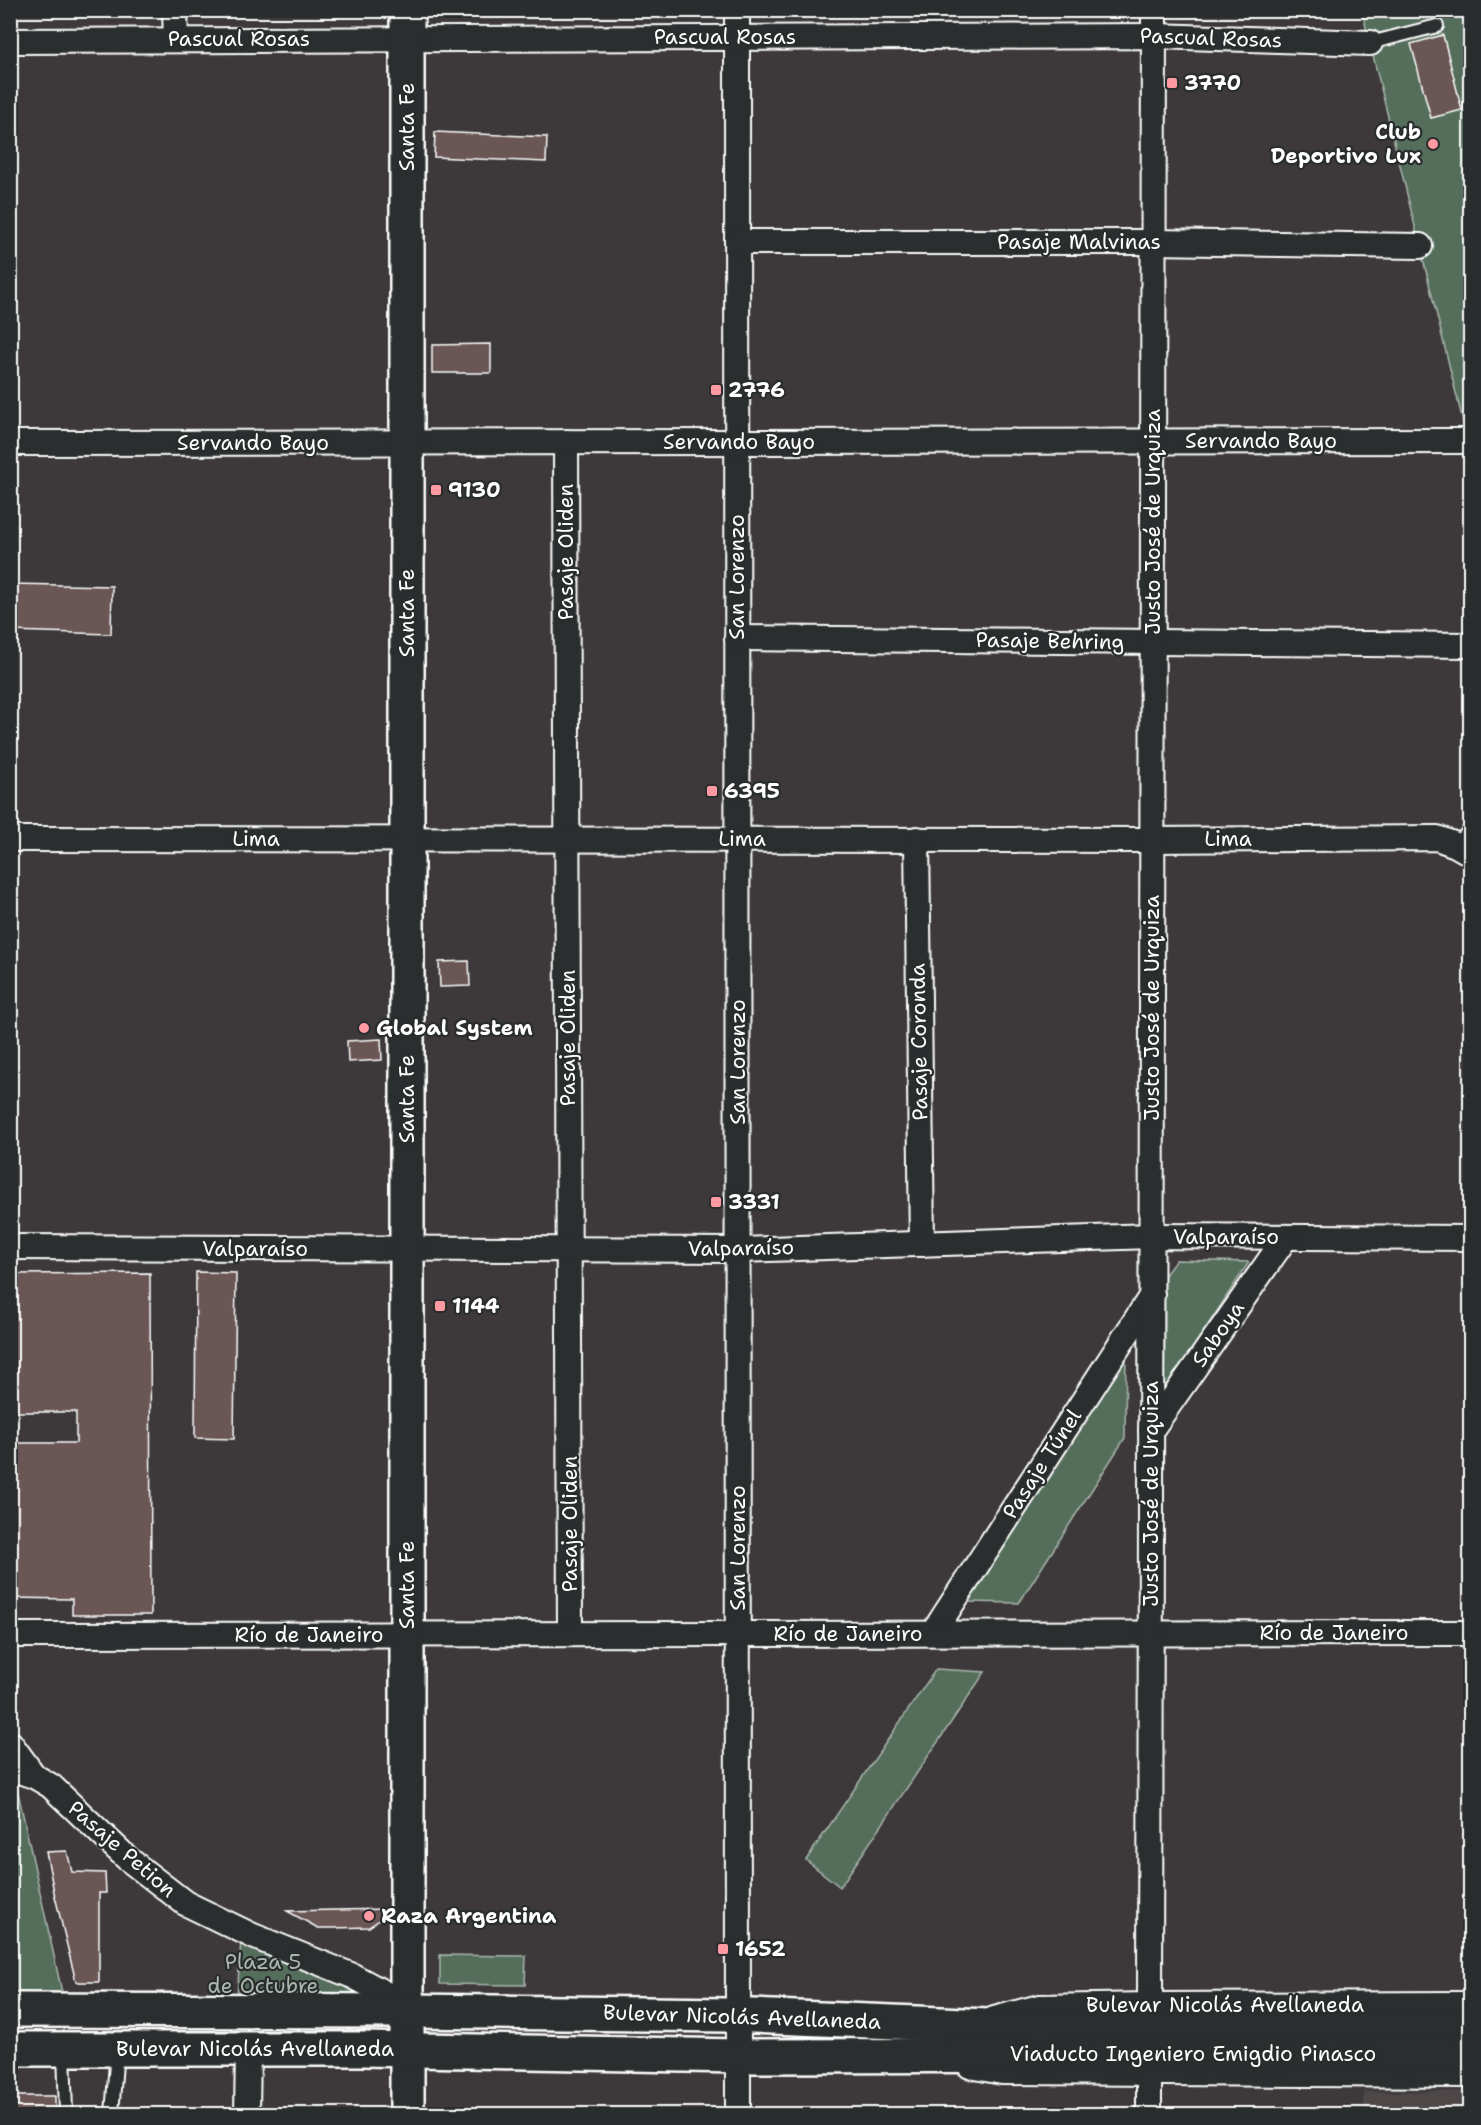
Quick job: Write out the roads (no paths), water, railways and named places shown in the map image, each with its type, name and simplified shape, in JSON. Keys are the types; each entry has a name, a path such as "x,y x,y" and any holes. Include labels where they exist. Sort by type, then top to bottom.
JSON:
{"main road":[{"name":"Santa Fe","path":"407,25 407,2115"},
{"name":"Bulevar Nicolás Avellaneda","path":"10,2010 738,2015 970,2025"},
{"name":"Viaducto Ingeniero Emigdio Pinasco","path":"970,2025 1058,2042 1470,2054"},
{"name":"Viaducto Ingeniero Emigdio Pinasco","path":"915,2055 1058,2042 1470,2029"},
{"name":"Bulevar Nicolás Avellaneda","path":"10,2049 407,2050 738,2056 915,2055"}],"street":[{"path":"175,10 176,40"},
{"name":"San Lorenzo","path":"737,10 738,2115"},
{"name":"Justo José de Urquiza","path":"1150,2005 1154,10"},
{"name":"Pascual Rosas","path":"10,40 176,40 407,25 737,38 1154,36 1370,43"},
{"name":"Pasaje Malvinas","path":"737,242 1153,242 1420,246"},
{"name":"Servando Bayo","path":"10,443 1468,441"},
{"name":"Pasaje Oliden","path":"566,442 570,1634"},
{"name":"Pasaje Behring","path":"737,638 1470,645"},
{"name":"Lima","path":"10,839 1152,840 1437,838 1466,842"},
{"name":"Pasaje Coronda","path":"917,839 922,1244"},
{"name":"Valparaíso","path":"10,1247 738,1250 1152,1236 1470,1238"},
{"name":"Saboya","path":"1151,1430 1286,1237"},
{"name":"Pasaje Túnel","path":"933,1634 1152,1295"},
{"name":"Río de Janeiro","path":"10,1635 1470,1633"},
{"name":"Pasaje Petion","path":"10,1743 34,1776"},
{"name":"Pasaje Petion","path":"10,1768 34,1776 51,1786 128,1859 185,1903 253,1936 353,1976 390,1996 407,2011"},
{"name":"Bulevar Nicolás Avellaneda","path":"970,2025 1039,2007 1470,2004"},
{"path":"246,2115 248,2049"},
{"name":"Bulevar Nicolás Avellaneda","path":"915,2055 1002,2072 1470,2075"},
{"path":"1149,2073 1149,2115"}],"lane":[{"name":"Pascual Rosas","path":"1370,43 1437,26"},
{"path":"64,2049 66,2115"},
{"path":"112,2115 118,2049"}],"place":[{"name":"3770","path":"1172,83"},
{"name":"Club Deportivo Lux","path":"1433,144"},
{"name":"2776","path":"716,390"},
{"name":"9130","path":"436,490"},
{"name":"6395","path":"712,791"},
{"name":"Global System","path":"364,1028"},
{"name":"3331","path":"716,1202"},
{"name":"1144","path":"440,1306"},
{"name":"Raza Argentina","path":"369,1916"},
{"name":"1652","path":"723,1949"}],"park label":[{"name":"Plaza 5 de Octubre","path":"263,1974"}]}
